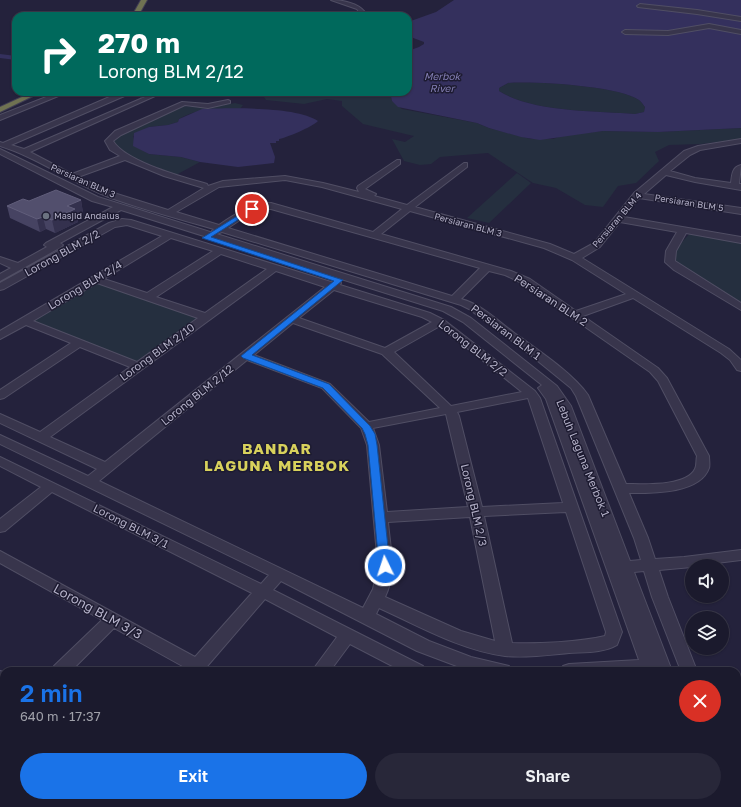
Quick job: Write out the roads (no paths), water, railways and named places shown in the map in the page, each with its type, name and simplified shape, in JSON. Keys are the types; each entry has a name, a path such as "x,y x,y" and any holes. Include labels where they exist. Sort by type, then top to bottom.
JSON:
{"highway":[{"path":"137,12 144,0"},
{"path":"0,105 20,96"},
{"path":"0,110 30,96"}],"street":[{"path":"334,0 359,8 362,12"},
{"path":"640,6 697,12 741,19"},
{"path":"625,32 670,33 709,26 741,32"},
{"path":"0,118 55,96"},
{"path":"1,147 120,96"},
{"path":"24,152 152,96"},
{"path":"204,186 171,176 125,157 110,146 109,141 114,135 184,104 208,106 228,102"},
{"name":"Persiaran BLM 4","path":"576,258 594,248 637,195 691,150 720,144 741,142"},
{"name":"Persiaran BLM 3","path":"1,147 24,152 71,177 114,196 220,228"},
{"name":"Lebuh Laguna Merbok 1","path":"1,147 91,198 120,209"},
{"name":"Lebuh Laguna Merbok 1","path":"0,156 85,200 208,236 338,281 452,317 522,370 548,392 619,567 655,667"},
{"path":"71,177 125,157"},
{"path":"397,162 364,185 361,190 411,207 466,220"},
{"path":"375,235 464,166"},
{"path":"663,172 695,180 738,187 736,172 741,167"},
{"name":"Persiaran BLM 3","path":"169,213 220,184 280,178 307,181 411,207 547,246 576,258 729,354 741,368"},
{"name":"Persiaran BLM 5","path":"637,195 741,211"},
{"name":"Persiaran BLM 2","path":"208,236 249,210 268,206 520,277 650,366 660,375 703,456 704,460 701,469 690,482 676,486 622,489"},
{"path":"0,272 8,264 120,209"},
{"path":"618,219 741,240"},
{"name":"Lorong BLM 2/2","path":"0,287 115,223 128,222 274,268 338,281 440,322 531,394 538,404 571,507 612,626 613,636 608,642 592,645 525,650 504,649"},
{"name":"Persiaran BLM 1","path":"220,228 456,299 473,306 532,351 579,390 600,435 622,489 647,553 660,597 687,667"},
{"path":"683,230 671,251 670,262 677,268 741,307"},
{"name":"Lorong BLM 2/4","path":"0,336 170,234"},
{"path":"148,297 220,251"},
{"path":"0,278 8,264"},
{"path":"456,299 487,267"},
{"name":"Lorong BLM 2/10","path":"41,437 274,268"},
{"path":"95,279 205,317"},
{"name":"Lorong BLM 2/12","path":"89,482 338,281"},
{"path":"576,315 633,295"},
{"name":"Lorong BLM 2/3","path":"291,319 386,352 397,360 453,416 476,512 504,649"},
{"path":"24,321 138,366"},
{"path":"386,352 440,322"},
{"path":"0,395 79,343"},
{"path":"246,356 326,386 366,426 370,434 385,566 383,582 377,600 366,618"},
{"path":"366,426 531,394"},
{"path":"0,418 106,468"},
{"path":"0,439 279,573 366,618 448,657 483,667"},
{"name":"Lorong BLM 3/1","path":"0,460 304,612 347,636 409,667"},
{"path":"0,527 51,486"},
{"path":"379,517 571,507"},
{"path":"619,567 710,561 741,555"},
{"name":"Lorong BLM 3/3","path":"0,556 192,667"},
{"path":"197,667 279,573"},
{"path":"377,600 458,637 504,649"},
{"path":"64,667 112,620"},
{"path":"323,667 347,636"}],"water":[{"name":"Merbok River","path":"454,0 741,0 741,128 658,132 603,131 540,140 521,137 477,123 398,107 392,101 391,96 412,96 412,50 424,44 424,42 412,38 412,21 436,12","holes":["508,83 537,83 595,88 628,95 641,102 645,107 644,112 635,114 546,107 512,98 499,91 499,88"]},
{"path":"245,108 279,110 308,116 318,121 299,132 279,139 276,143 270,143 275,157 274,163 238,167 200,162 181,157 149,154 133,146 134,133 149,127 168,125 178,122 179,119 202,109"}],"waterway":[{"path":"0,56 12,58"}],"place":[{"name":"Masjid Andalus","path":"46,216"}],"district":[{"name":"BANDAR LAGUNA MERBOK","path":"277,458"}]}
